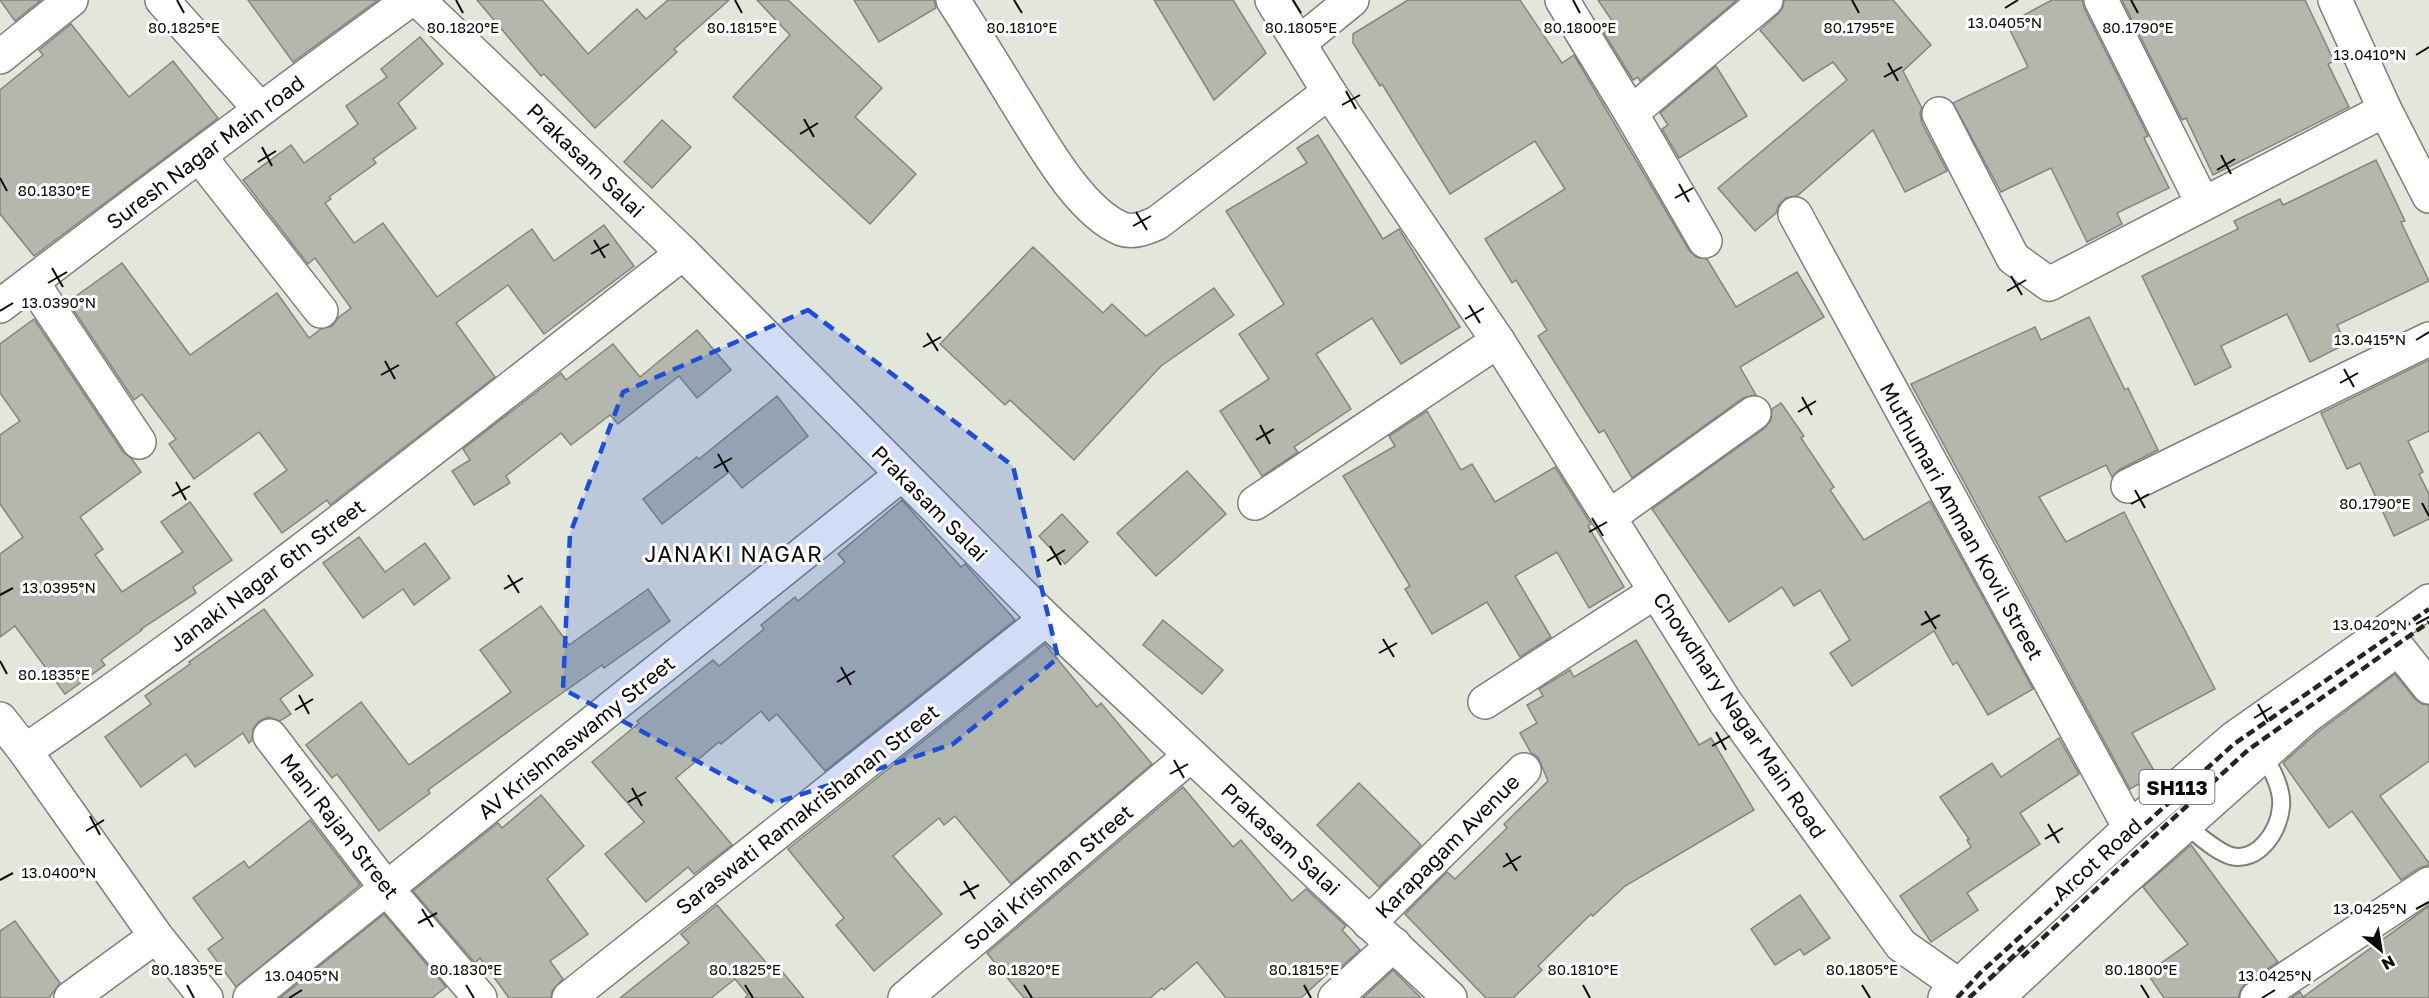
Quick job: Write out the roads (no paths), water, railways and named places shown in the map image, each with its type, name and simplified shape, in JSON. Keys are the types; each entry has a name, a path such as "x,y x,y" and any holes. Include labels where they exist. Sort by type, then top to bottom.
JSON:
{"street":[{"path":"0,57 71,0"},
{"path":"162,0 260,109"},
{"name":"Suresh Nagar Main road","path":"0,306 200,157 260,109 410,0"},
{"name":"Prakasam Salai","path":"418,0 682,253 1046,619 1450,998"},
{"path":"953,0 1055,163 1081,196 1101,216 1123,230 1141,230 1157,224 1329,92"},
{"name":"Chowdhary Nagar Main Road","path":"1272,0 1329,92 1498,341 1726,703 1901,945 1963,994"},
{"path":"1299,43 1352,0"},
{"path":"1562,0 1705,241"},
{"path":"1631,113 1766,0"},
{"path":"2101,0 2203,204"},
{"path":"2335,0 2385,110 2429,196"},
{"path":"1939,114 2013,258 2049,284 2385,110"},
{"path":"200,157 321,311"},
{"name":"Muthumari Amman Kovil Street","path":"1795,214 2130,828"},
{"name":"Janaki Nagar 6th Street","path":"25,751 123,684 427,453 682,253"},
{"path":"32,282 139,442"},
{"path":"2128,486 2429,339"},
{"path":"1255,503 1498,341"},
{"path":"1609,517 1754,414"},
{"name":"AV Krishnaswamy Street","path":"250,998 901,475"},
{"path":"1485,702 1655,592"},
{"name":"Arcot Road","path":"1963,994 2130,828 2233,739 2429,601"},
{"name":"Saraswati Ramakrishanan Street","path":"569,998 1046,619"},
{"name":"Arcot Road","path":"1997,998 2119,884 2306,717 2429,627"},
{"path":"2398,648 2429,687"},
{"path":"0,719 156,936 206,998"},
{"name":"Mani Rajan Street","path":"270,736 387,889 480,998"},
{"name":"Solai Krishnan Street","path":"905,998 1191,755"},
{"name":"Karapagam Avenue","path":"1369,923 1524,770"},
{"path":"2257,998 2429,884"},
{"path":"71,998 156,936"},
{"path":"1335,998 1394,944"}],"lane":[{"path":"2186,825 2216,848 2232,856 2250,856 2266,844 2282,806 2274,776 2264,754"}],"railway":[{"path":"1957,998 1980,973 2234,744 2429,609"},
{"path":"2022,957 2248,750 2429,622"},
{"path":"1969,998 2024,946"}],"district":[{"name":"JANAKI NAGAR","path":"734,553"}]}
